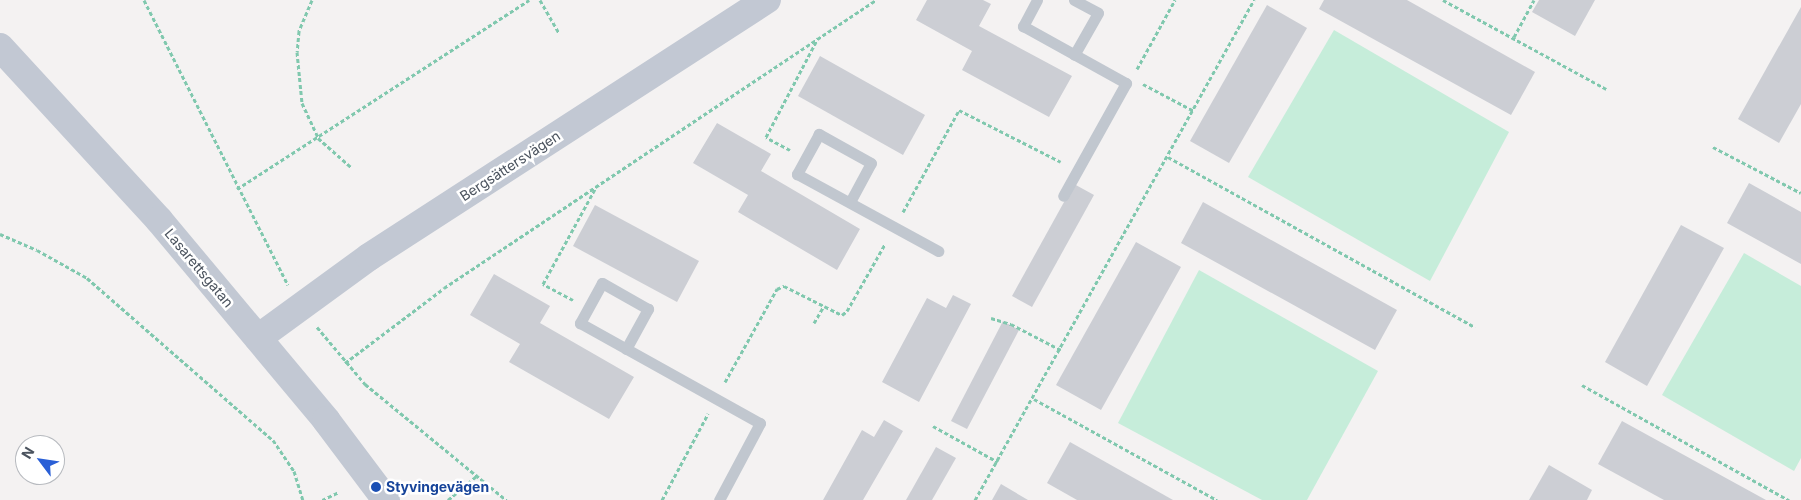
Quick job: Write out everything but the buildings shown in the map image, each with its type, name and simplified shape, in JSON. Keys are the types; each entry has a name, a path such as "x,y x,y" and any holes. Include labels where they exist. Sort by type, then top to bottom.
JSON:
{"street":[{"name":"Bergsättersvägen","path":"258,338 301,305 767,0"},
{"name":"Lasarettsgatan","path":"0,47 159,220 258,338 386,500"}],"lane":[{"path":"1037,0 1023,26 1126,84 1063,196"},
{"path":"1074,0 1098,13 1074,55"},
{"path":"850,202 871,163 819,134 797,174 938,251"},
{"path":"626,349 648,309 602,283 580,323 626,349 760,423 718,500"}],"path":[{"path":"144,0 237,189 284,279 301,305 345,363 365,384 478,475 506,500"},
{"path":"312,0 299,30 297,78 302,103 318,138 351,167"},
{"path":"237,189 528,0"},
{"path":"540,0 559,33"},
{"path":"345,363 399,319 876,0"},
{"path":"1126,84 1175,0"},
{"path":"976,500 1034,399 1254,0"},
{"path":"1443,0 1514,36 1606,89"},
{"path":"1514,36 1534,0"},
{"path":"806,159 766,137 819,38"},
{"path":"1138,82 1194,111"},
{"path":"662,500 777,289 784,286 842,315 847,311 959,110 1077,170"},
{"path":"1713,147 1801,194"},
{"path":"1168,157 1475,328"},
{"path":"588,308 543,284 596,187"},
{"path":"0,234 37,250 87,278 273,440 294,471 304,500"},
{"path":"814,323 824,306"},
{"path":"991,318 1011,324 1061,350"},
{"path":"1582,385 1790,500"},
{"path":"1034,399 1217,500"},
{"path":"933,426 998,462"},
{"path":"448,500 478,475"},
{"path":"322,500 339,492"}],"green space":[{"path":"1334,30 1509,132 1430,281 1248,177"},
{"path":"1744,253 1801,286 1801,458 1794,471 1662,395"},
{"path":"1199,270 1378,371 1307,500 1262,500 1118,423"}],"place":[{"name":"Styvingevägen","path":"376,487"}]}
